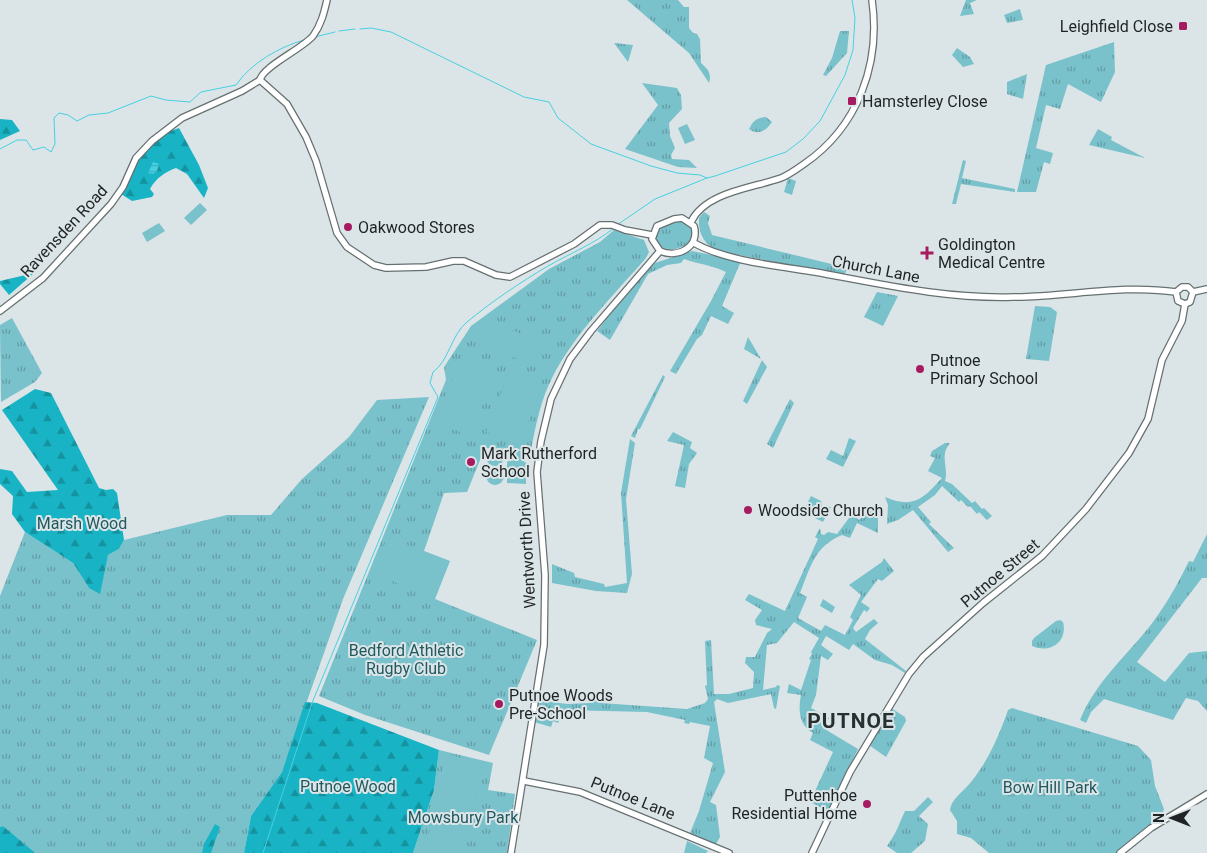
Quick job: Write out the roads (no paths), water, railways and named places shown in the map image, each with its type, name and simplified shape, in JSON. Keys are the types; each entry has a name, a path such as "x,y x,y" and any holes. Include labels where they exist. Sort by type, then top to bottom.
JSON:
{"street":[{"name":"Ravensden Road","path":"0,311 43,278 111,204 122,187 136,158 152,141 182,118 242,92 260,80 266,70 310,39 322,18 327,0"},
{"path":"691,222 696,214 719,198 784,178 819,154 836,136 858,102 871,64 874,40 872,0"},
{"path":"260,80 287,104 306,137 316,161 339,238 347,248 374,265 386,268 426,267 453,261 464,261 496,275 510,277 574,244 600,225 612,225 625,230 652,235"},
{"path":"682,218 691,222 696,232 694,243 687,249 669,254 660,251 653,243 652,235 657,226 682,218"},
{"name":"Church Lane","path":"694,243 708,251 763,263 931,294 1012,298 1112,291 1162,290 1176,292"},
{"name":"Wentworth Drive","path":"510,853 520,790 524,781 544,645 545,575 537,472 541,441 551,399 570,359 591,331 660,251"},
{"path":"1182,287 1188,287 1193,292 1190,302 1185,304 1178,301 1176,292 1182,287"},
{"path":"1193,292 1207,289"},
{"name":"Putnoe Street","path":"812,853 850,772 909,674 923,657 984,603 1042,556 1086,508 1129,453 1148,419 1162,360 1182,321 1185,304"},
{"name":"Putnoe Lane","path":"524,781 580,792 729,853"},
{"path":"1120,853 1151,828 1207,794"}],"waterway":[{"path":"360,29 371,28 391,32 524,97 549,102 558,118 591,144 651,166 707,178 786,152 803,139 820,121 845,75 853,50 855,18 852,0"},
{"path":"339,31 355,29"},
{"path":"315,37 335,32"},
{"path":"0,149 17,140 26,140 33,150 44,147 51,152 55,144 54,118 59,113 68,115 77,121 89,115 108,113 151,96 166,100 190,102 201,92 236,85 249,70 266,57 304,40"},
{"path":"617,225 655,199 707,178"},
{"path":"263,853 312,703 438,397 430,383 433,372 443,361 457,334 467,322 527,279 590,244 614,228"}],"place":[{"name":"Leighfield Close","path":"1183,26"},
{"name":"Hamsterley Close","path":"852,101"},
{"name":"Oakwood Stores","path":"348,227"},
{"name":"Goldington Medical Centre","path":"927,253"},
{"name":"Putnoe Primary School","path":"920,369"},
{"name":"Mark Rutherford School","path":"471,462"},
{"name":"Woodside Church","path":"748,510"},
{"name":"Putnoe Woods Pre-School","path":"499,704"},
{"name":"Puttenhoe Residential Home","path":"867,804"}],"district":[{"name":"PUTNOE","path":"851,721"}],"park label":[{"name":"Marsh Wood","path":"82,523"},
{"name":"Bedford Athletic Rugby Club","path":"406,659"},
{"name":"Putnoe Wood","path":"348,786"},
{"name":"Bow Hill Park","path":"1050,787"},
{"name":"Mowsbury Park","path":"463,817"}]}
